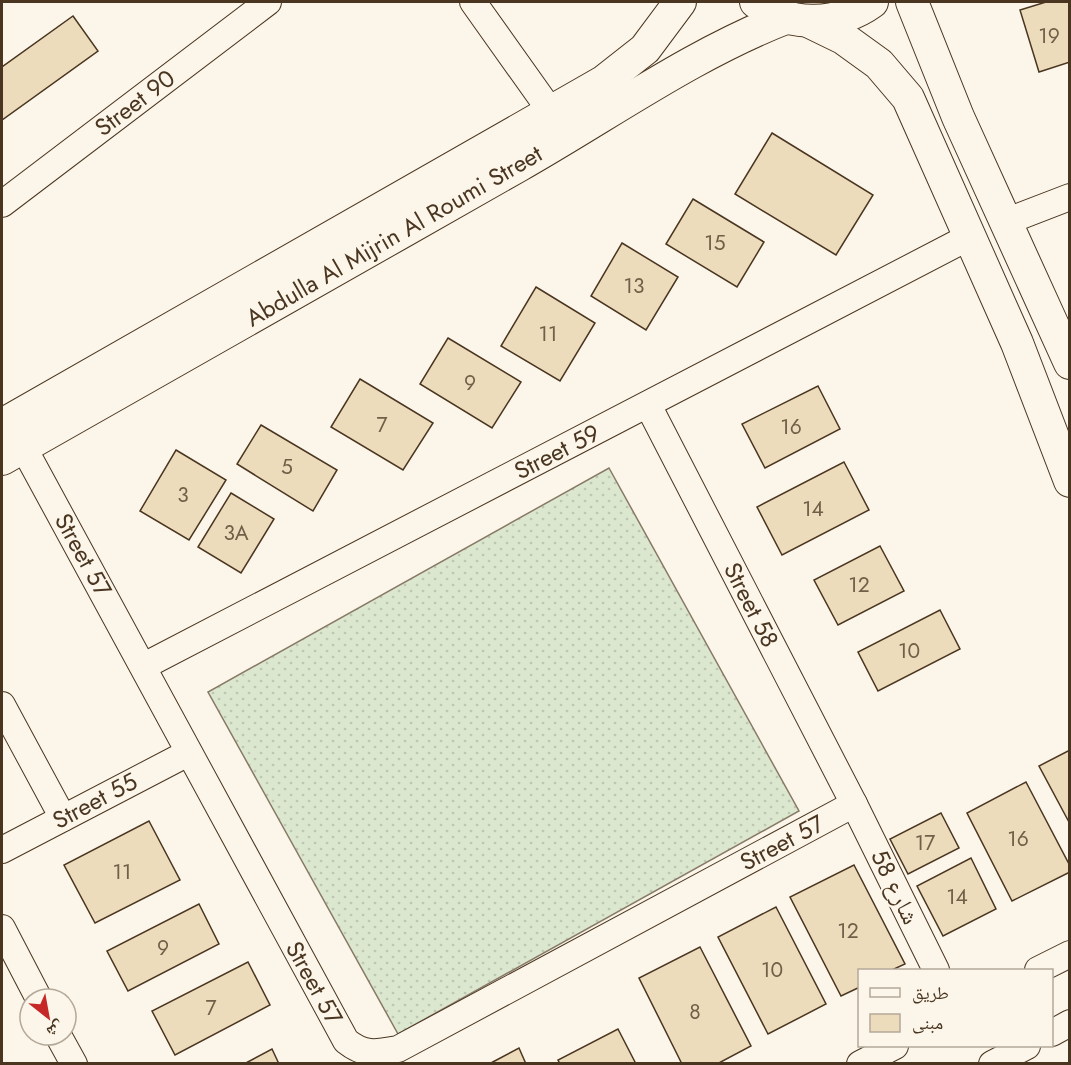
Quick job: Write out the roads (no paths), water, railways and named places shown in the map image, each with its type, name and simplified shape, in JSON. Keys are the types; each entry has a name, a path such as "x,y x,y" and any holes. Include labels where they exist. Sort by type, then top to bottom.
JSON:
{"main road":[{"name":"Abdulla Al Mijrin Al Roumi Street","path":"559,126 603,82 645,49 680,2"},
{"path":"756,2 763,7 843,38 879,64 908,98 1017,343 1070,481"},
{"path":"798,19 836,19 872,2"},
{"path":"912,2 958,117 1070,363"},
{"name":"Abdulla Al Mijrin Al Roumi Street","path":"9,438 559,126 747,33 798,19"}],"street":[{"name":"Street 90","path":"2,204 268,2"},
{"path":"473,2 559,126"},
{"path":"1005,222 1070,196"},
{"name":"Street 59","path":"144,666 969,237"},
{"name":"Street 58","path":"648,405 854,804"},
{"name":"Street 57","path":"9,438 144,666 188,753 346,1041 363,1058 398,1049 854,804"},
{"path":"2,705 63,818"},
{"name":"Street 55","path":"2,850 188,753"},
{"name":"شارع 58","path":"854,804 936,969"},
{"path":"2,928 33,987"},
{"path":"1040,969 1070,954"},
{"path":"1053,1032 1070,1023"},
{"path":"65,1047 74,1064"},
{"path":"860,1064 893,1047"},
{"path":"992,1064 1025,1047"}]}
